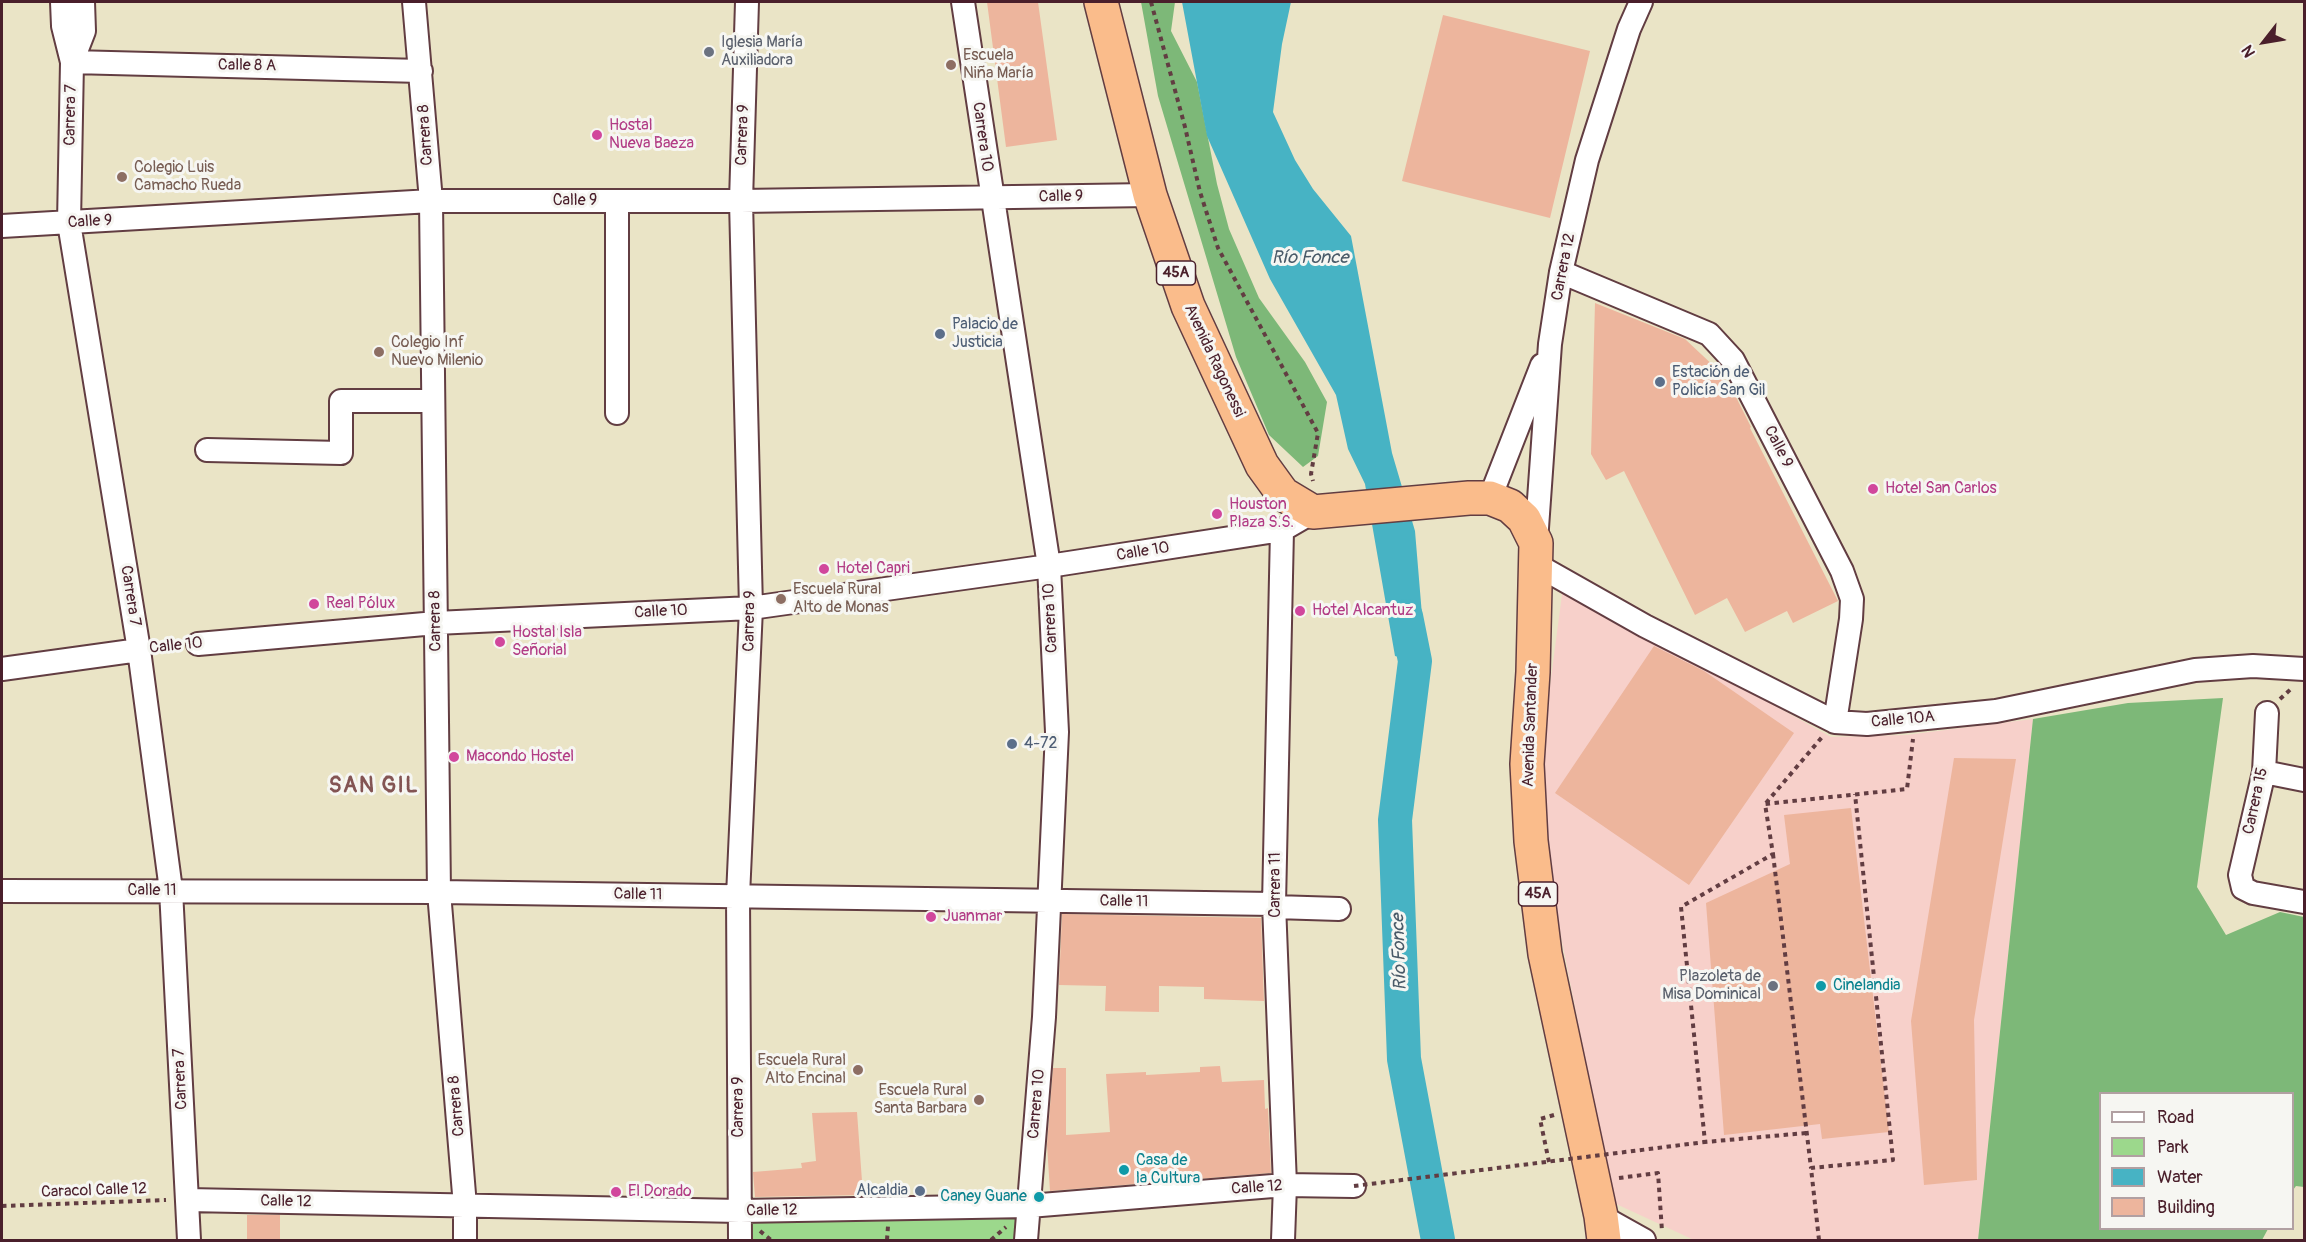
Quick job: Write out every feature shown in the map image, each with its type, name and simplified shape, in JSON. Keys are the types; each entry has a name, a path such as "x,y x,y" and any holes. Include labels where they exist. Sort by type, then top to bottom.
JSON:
{"highway":[{"name":"Avenida Ragonessi","path":"1101,2 1150,195 1188,306 1262,465 1283,494 1323,511"},
{"path":"1323,511 1480,498 1510,506 1524,519 1536,554"},
{"name":"Avenida Santander","path":"1536,554 1533,672 1527,764 1531,840 1545,954 1602,1228"}],"street":[{"name":"Carrera 7","path":"62,2 63,26 72,62 69,223 139,650 171,890 189,1240"},
{"name":"Carrera 7","path":"72,62 84,31 83,2"},
{"name":"Carrera 8","path":"414,2 422,71 431,201 439,892 465,1206 465,1240"},
{"name":"Carrera 9","path":"740,1240 738,896 751,608 741,201 747,2"},
{"name":"Carrera 10","path":"963,2 991,199 1049,566 1057,732 1044,1017 1026,1240"},
{"name":"Carrera 12","path":"1536,554 1550,344 1561,272 1587,160 1629,29 1641,2"},
{"name":"Calle 8 A","path":"72,62 422,71"},
{"name":"Calle 9","path":"2,226 431,201 991,199 1150,195"},
{"path":"616,413 617,201"},
{"name":"Calle 9","path":"1561,272 1709,334 1733,360 1842,572 1852,599 1835,722"},
{"path":"1480,498 1550,344"},
{"path":"207,450 340,453 341,400 433,401"},
{"name":"Calle 10","path":"198,644 436,623 751,608 1282,530 1323,511"},
{"name":"Carrera 11","path":"1282,530 1275,905 1285,1185 1283,1240"},
{"name":"Calle 10A","path":"1536,554 1645,626 1835,722 1867,724 1996,711 2195,669 2253,666 2300,677"},
{"name":"Calle 10","path":"2,669 139,650"},
{"name":"Carrera 15","path":"2267,713 2264,772 2240,875 2243,888 2253,893 2304,902"},
{"path":"2264,772 2304,780"},
{"name":"Calle 11","path":"2,891 171,890 738,896 1275,905 1339,909"},
{"name":"Calle 12","path":"188,1200 740,1211 1029,1206 1285,1185 1354,1186"},
{"path":"1602,1228 1644,1240"}],"path":[{"path":"1151,2 1200,192 1218,248 1318,433 1311,474 1323,511"},
{"name":"Calle 10","path":"139,650 198,644"},
{"path":"2267,713 2300,677"},
{"path":"1765,804 1907,789 1915,720"},
{"path":"1819,1240 1765,804 1835,722"},
{"path":"1811,1168 1893,1160 1855,794"},
{"path":"1705,1142 1681,907 1773,854"},
{"path":"1549,1162 1540,1119 1578,1109"},
{"path":"1354,1186 1705,1142 1806,1133"},
{"path":"1608,1155 1609,1163"},
{"path":"1611,1179 1658,1173 1663,1240"},
{"name":"Caracol Calle 12","path":"2,1206 188,1200"}],"shaded area":[{"path":"1563,587 1831,737 1906,735 2033,719 1978,1240 1694,1240 1614,1203 1542,841 1544,731"}],"green space":[{"path":"1141,2 1175,2 1171,31 1197,82 1217,184 1229,229 1259,298 1305,362 1327,402 1318,456 1303,467 1269,435 1236,357 1158,96"},
{"path":"2223,698 2197,887 2226,935 2280,912 2304,917 2304,1187 2296,1186 2294,1189 2294,1092 2099,1092 2099,1230 2267,1230 2262,1240 1978,1240 2033,719 2128,703"},
{"path":"1017,1217 1015,1240 748,1240 747,1221"}],"water":[{"name":"Río Fonce","path":"1182,2 1291,2 1282,44 1273,112 1295,160 1313,189 1351,236 1392,453 1415,531 1425,651 1415,661 1395,656 1365,484 1348,449 1336,395 1270,279 1207,136"}],"building":[{"path":"987,2 1038,2 1057,140 1006,147"},
{"path":"1443,15 1590,51 1550,218 1402,181"},
{"path":"1595,303 1685,339 1718,370 1735,395 1838,601 1793,623 1787,611 1745,632 1727,598 1695,615 1624,471 1606,480 1591,454"},
{"path":"1654,646 1704,671 1794,733 1689,885 1555,793"},
{"path":"1954,758 2016,759 1974,1020 1977,1180 1924,1185 1911,1021"},
{"path":"1851,808 1889,1132 1822,1139 1820,1124 1724,1135 1706,903 1790,864 1784,815"},
{"path":"1062,914 1261,918 1264,1001 1204,999 1204,987 1159,986 1159,1012 1105,1011 1106,986 1059,985"},
{"path":"1220,1066 1222,1082 1264,1080 1265,1109 1268,1108 1271,1173 1050,1191 1047,1145 1053,1068 1066,1068 1066,1135 1110,1132 1106,1074 1146,1072 1146,1075 1200,1072 1200,1067"},
{"path":"857,1112 863,1195 755,1197 753,1172 802,1168 801,1163 816,1161 812,1113"},
{"path":"247,1215 280,1215 280,1240 247,1240"}],"waterway":[{"name":"Río Fonce","path":"1406,616 1415,661 1395,820 1404,1059 1438,1240"}],"place":[{"name":"Iglesia María Auxiliadora","path":"709,52"},
{"name":"Escuela Niña María","path":"951,65"},
{"name":"Hostal Nueva Baeza","path":"597,135"},
{"name":"Colegio Luis Camacho Rueda","path":"122,177"},
{"name":"Palacio de Justicia","path":"940,334"},
{"name":"Colegio Inf Nuevo Milenio","path":"379,352"},
{"name":"Estación de Policía San Gil","path":"1660,382"},
{"name":"Hotel San Carlos","path":"1873,489"},
{"name":"Houston Plaza S.S.","path":"1217,514"},
{"name":"Hotel Capri","path":"824,569"},
{"name":"Escuela Rural Alto de Monas","path":"781,599"},
{"name":"Real Pólux","path":"314,604"},
{"name":"Hotel Alcantuz","path":"1300,611"},
{"name":"Hostal Isla Señorial","path":"500,642"},
{"name":"4-72","path":"1012,744"},
{"name":"Macondo Hostel","path":"454,757"},
{"name":"Juanmar","path":"931,917"},
{"name":"Plazoleta de Misa Dominical","path":"1773,986"},
{"name":"Cinelandia","path":"1821,986"},
{"name":"Escuela Rural Alto Encinal","path":"858,1070"},
{"name":"Escuela Rural Santa Barbara","path":"979,1100"},
{"name":"Casa de la Cultura","path":"1124,1170"},
{"name":"Alcaldia","path":"920,1191"},
{"name":"El Dorado","path":"616,1192"},
{"name":"Caney Guane","path":"1039,1197"}],"district":[{"name":"SAN GIL","path":"374,786"}]}
